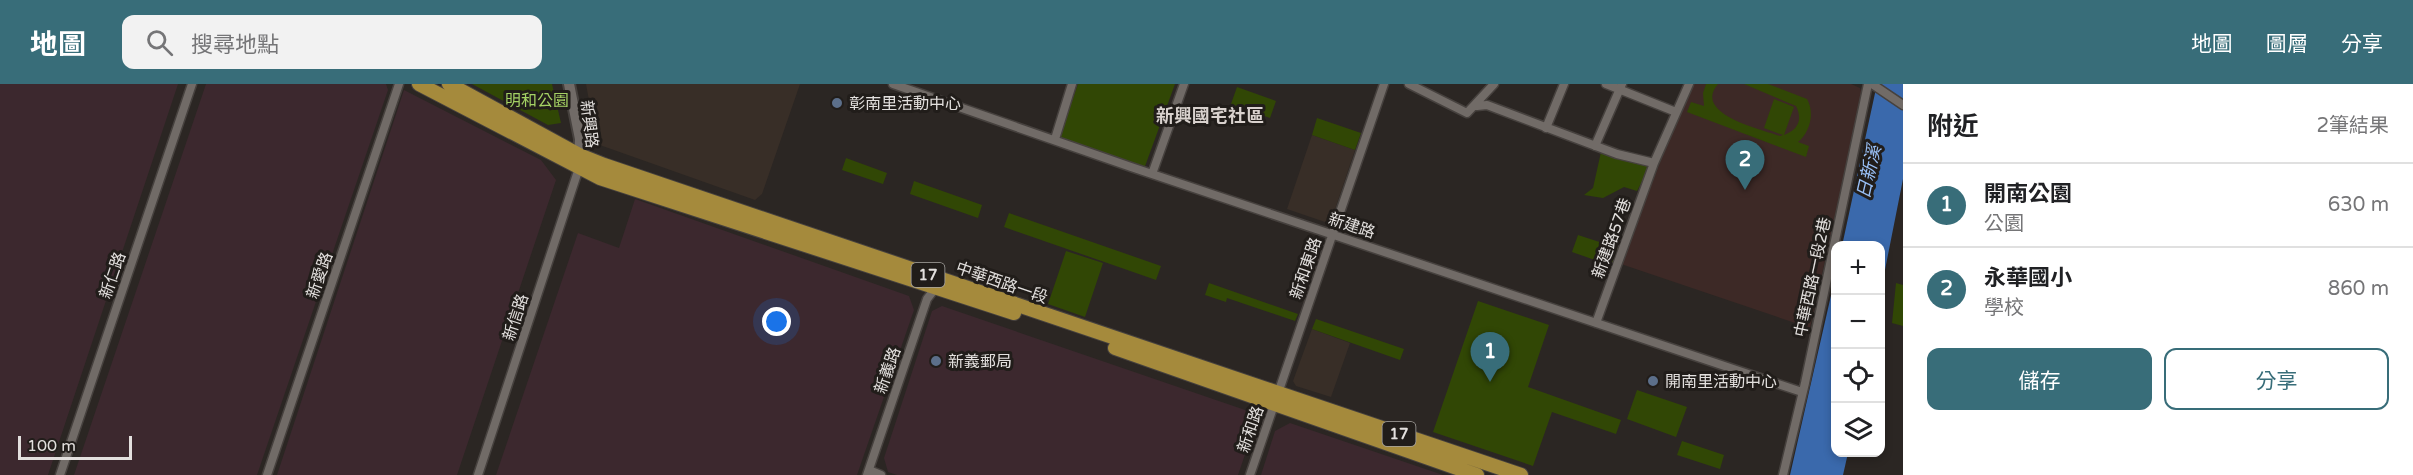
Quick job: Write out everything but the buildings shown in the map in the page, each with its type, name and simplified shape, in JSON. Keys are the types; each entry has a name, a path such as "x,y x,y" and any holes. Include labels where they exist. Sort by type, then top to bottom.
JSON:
{"main road":[{"name":"中華西路一段","path":"419,84 579,162"},
{"name":"中華西路一段","path":"449,84 579,162 600,178 940,284 1276,398 1521,475"},
{"name":"中華西路一段","path":"1276,398 1477,475"}],"street":[{"name":"新仁路","path":"60,475 192,84"},
{"name":"新愛路","path":"267,475 399,84"},
{"name":"新興路","path":"569,84 580,139 579,162"},
{"name":"新建路","path":"893,84 1152,174 1802,393"},
{"path":"1055,139 1072,84"},
{"path":"1152,174 1184,84"},
{"name":"新和東路","path":"1276,398 1384,84"},
{"path":"1409,84 1467,113 1476,106 1494,84"},
{"path":"1546,129 1564,84"},
{"path":"1606,84 1621,87 1676,112"},
{"name":"新建路57巷","path":"1596,323 1654,163 1689,84"},
{"path":"1871,84 1903,105"},
{"name":"中華西路一段2巷","path":"1783,475 1871,84"},
{"path":"1595,146 1621,87"},
{"path":"1476,106 1487,105 1546,129 1654,163"},
{"name":"新信路","path":"478,475 579,162"},
{"name":"新義路","path":"868,473 927,299 940,284"},
{"name":"新和路","path":"1250,475 1276,398"},
{"path":"868,473 881,475"}],"shaded area":[{"path":"0,84 178,84 48,475 0,475"},
{"path":"206,84 386,84 388,90 257,475 74,475"},
{"path":"586,84 800,84 762,194 755,200 597,144"},
{"path":"1694,84 1851,84 1860,88 1862,94 1810,328 1621,264 1676,121"},
{"path":"404,90 541,160 556,180 457,475 277,475"},
{"path":"1312,135 1355,150 1332,218 1325,222 1287,209"},
{"path":"635,199 909,296 914,310 857,475 496,475 578,233 619,248"},
{"path":"942,306 1248,411 1255,425 1238,475 897,475 888,472 884,458 932,311"},
{"path":"1312,329 1350,343 1331,397 1296,386 1293,381"},
{"path":"1290,423 1443,475 1261,475 1275,431"}],"green space":[{"name":"明和公園","path":"472,84 552,84 561,123 548,125"},
{"path":"1078,84 1175,84 1144,169 1059,138"},
{"path":"1706,84 1718,84 1712,95 1714,104 1721,112 1732,119 1780,136 1783,135 1764,128 1774,99 1794,107 1784,135 1798,124 1799,116 1796,106 1744,84 1768,84 1807,99 1811,110 1810,122 1806,133 1798,142 1809,146 1806,157 1687,112 1691,102 1704,106 1703,93"},
{"path":"1237,87 1276,101 1270,118 1231,104"},
{"path":"1317,118 1361,133 1355,150 1312,135"},
{"path":"1601,152 1650,166 1637,191 1624,187 1603,198 1584,195 1593,188"},
{"path":"846,158 887,173 883,184 842,170"},
{"path":"914,181 982,205 978,218 910,194"},
{"path":"1009,213 1161,266 1156,280 1004,227"},
{"path":"1578,235 1618,248 1612,266 1572,252"},
{"path":"1066,251 1103,263 1085,317 1048,304"},
{"path":"1209,283 1298,314 1295,321 1227,298 1226,302 1205,295"},
{"path":"1896,283 1903,285 1903,326 1892,323"},
{"path":"1478,301 1549,325 1528,387 1621,420 1616,434 1552,412 1533,466 1433,432"},
{"path":"1316,319 1404,349 1400,360 1312,329"},
{"path":"1637,390 1687,407 1676,437 1627,419"},
{"path":"1682,441 1724,455 1720,469 1677,455"}],"water":[{"name":"日新溪","path":"1877,84 1903,84 1903,179 1885,270 1885,241 1843,241"},
{"path":"1831,296 1831,457 1847,457 1843,475 1790,475"}],"place":[{"name":"彰南里活動中心","path":"837,103"},
{"name":"永華國小","path":"1745,190"},
{"name":"新義郵局","path":"936,361"},
{"name":"開南里活動中心","path":"1653,381"},
{"name":"開南公園","path":"1490,382"}],"district":[{"name":"新興國宅社區","path":"1210,116"}]}
